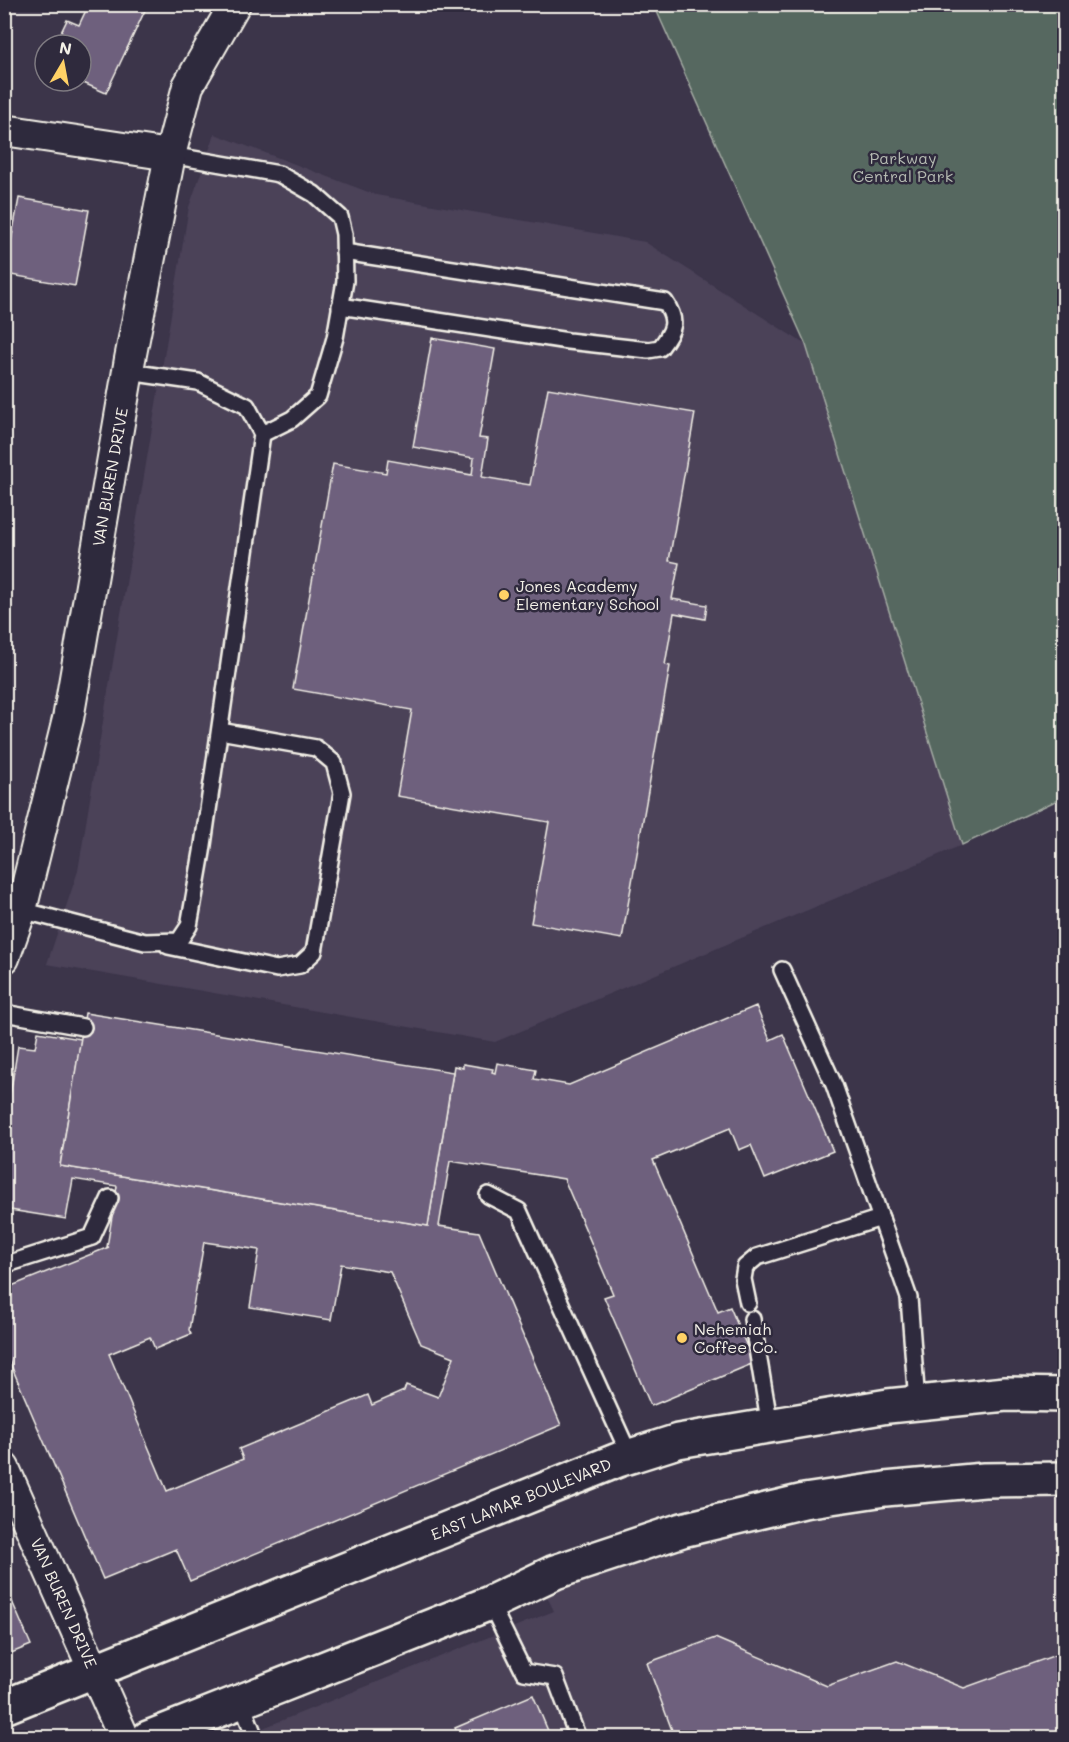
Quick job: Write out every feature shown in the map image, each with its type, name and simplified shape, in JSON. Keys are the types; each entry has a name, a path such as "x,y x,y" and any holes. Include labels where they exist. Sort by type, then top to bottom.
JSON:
{"main road":[{"name":"EAST LAMAR BOULEVARD","path":"4,1707 630,1456 678,1441 888,1406 1006,1394 1065,1395"},
{"path":"148,1737 490,1603 555,1572 682,1530 804,1501 885,1489 973,1481 1065,1479"}],"street":[{"name":"VAN BUREN DRIVE","path":"4,958 21,910 69,719 129,372 170,155 188,86 235,4"},
{"path":"4,130 170,155"},
{"name":"VAN BUREN DRIVE","path":"4,1468 124,1737"}],"lane":[{"path":"170,155 279,174 314,194 340,217 344,234 345,281 335,338 318,396 292,419 262,434"},
{"path":"340,306 568,341 648,350 660,348 673,327 673,313 665,302 344,252"},
{"path":"129,372 198,382 247,406 262,434 220,731 189,926 179,941 149,942"},
{"path":"21,910 149,942 277,969 300,965 314,952 342,793 334,763 316,748 220,731"},
{"path":"782,970 834,1085 909,1298 918,1403"},
{"path":"4,1013 83,1027"},
{"path":"488,1195 519,1211 630,1456"},
{"path":"4,1265 92,1237 110,1198"},
{"path":"748,1304 743,1279 745,1267 758,1257 880,1218"},
{"path":"752,1319 770,1426"},
{"path":"490,1603 524,1672 555,1677 578,1737"},
{"path":"241,1701 255,1737"}],"shaded area":[{"name":"Jones Academy Elementary School","path":"215,134 376,195 645,242 806,345 962,845 495,1042 47,964 78,871 189,207"},
{"path":"1064,1498 1064,1737 238,1738 554,1611 544,1590 728,1531 944,1500"}],"green space":[{"name":"Parkway Central Park","path":"654,5 1064,5 1064,797 962,845 806,345"}],"building":[{"path":"79,4 143,4 147,6 106,93 93,87 93,33 61,33 67,20 79,25 87,8"},
{"path":"19,198 89,210 75,286 5,274"},
{"path":"432,338 495,349 479,438 488,439 482,477 530,485 548,388 695,413 669,561 679,563 672,599 707,605 705,619 674,613 665,665 670,666 622,939 531,923 549,822 397,796 412,710 293,689 333,464 386,473 388,460 472,475 474,458 413,447"},
{"path":"756,1006 770,1040 783,1034 833,1151 765,1179 751,1145 739,1150 730,1128 653,1160 718,1312 730,1307 754,1363 651,1406 604,1297 613,1294 564,1179 450,1161 439,1226 479,1232 561,1425 190,1581 176,1549 103,1579 4,1349 4,1289 109,1247 107,1247 117,1186 73,1179 66,1219 4,1209 4,1100 9,1101 18,1046 35,1048 38,1032 81,1039 60,1166 428,1226 454,1066 463,1068 463,1064 493,1069 492,1072 495,1073 497,1063 536,1070 534,1079 569,1085","holes":["204,1242 259,1250 250,1307 331,1320 341,1264 390,1272 421,1344 454,1357 438,1397 406,1385 404,1391 372,1405 368,1395 239,1449 243,1459 167,1491 109,1354 150,1337 155,1349 191,1334 189,1330"]},
{"path":"85,1013 453,1072 428,1226 60,1166"},
{"path":"4,1583 31,1645 4,1656"},
{"path":"715,1638 827,1686 897,1661 964,1688 1064,1652 1064,1738 684,1738 673,1733 647,1663"},
{"path":"533,1695 551,1738 459,1738 455,1728"}],"place":[{"name":"Jones Academy Elementary School","path":"504,595"},
{"name":"Nehemiah Coffee Co.","path":"682,1338"}]}
